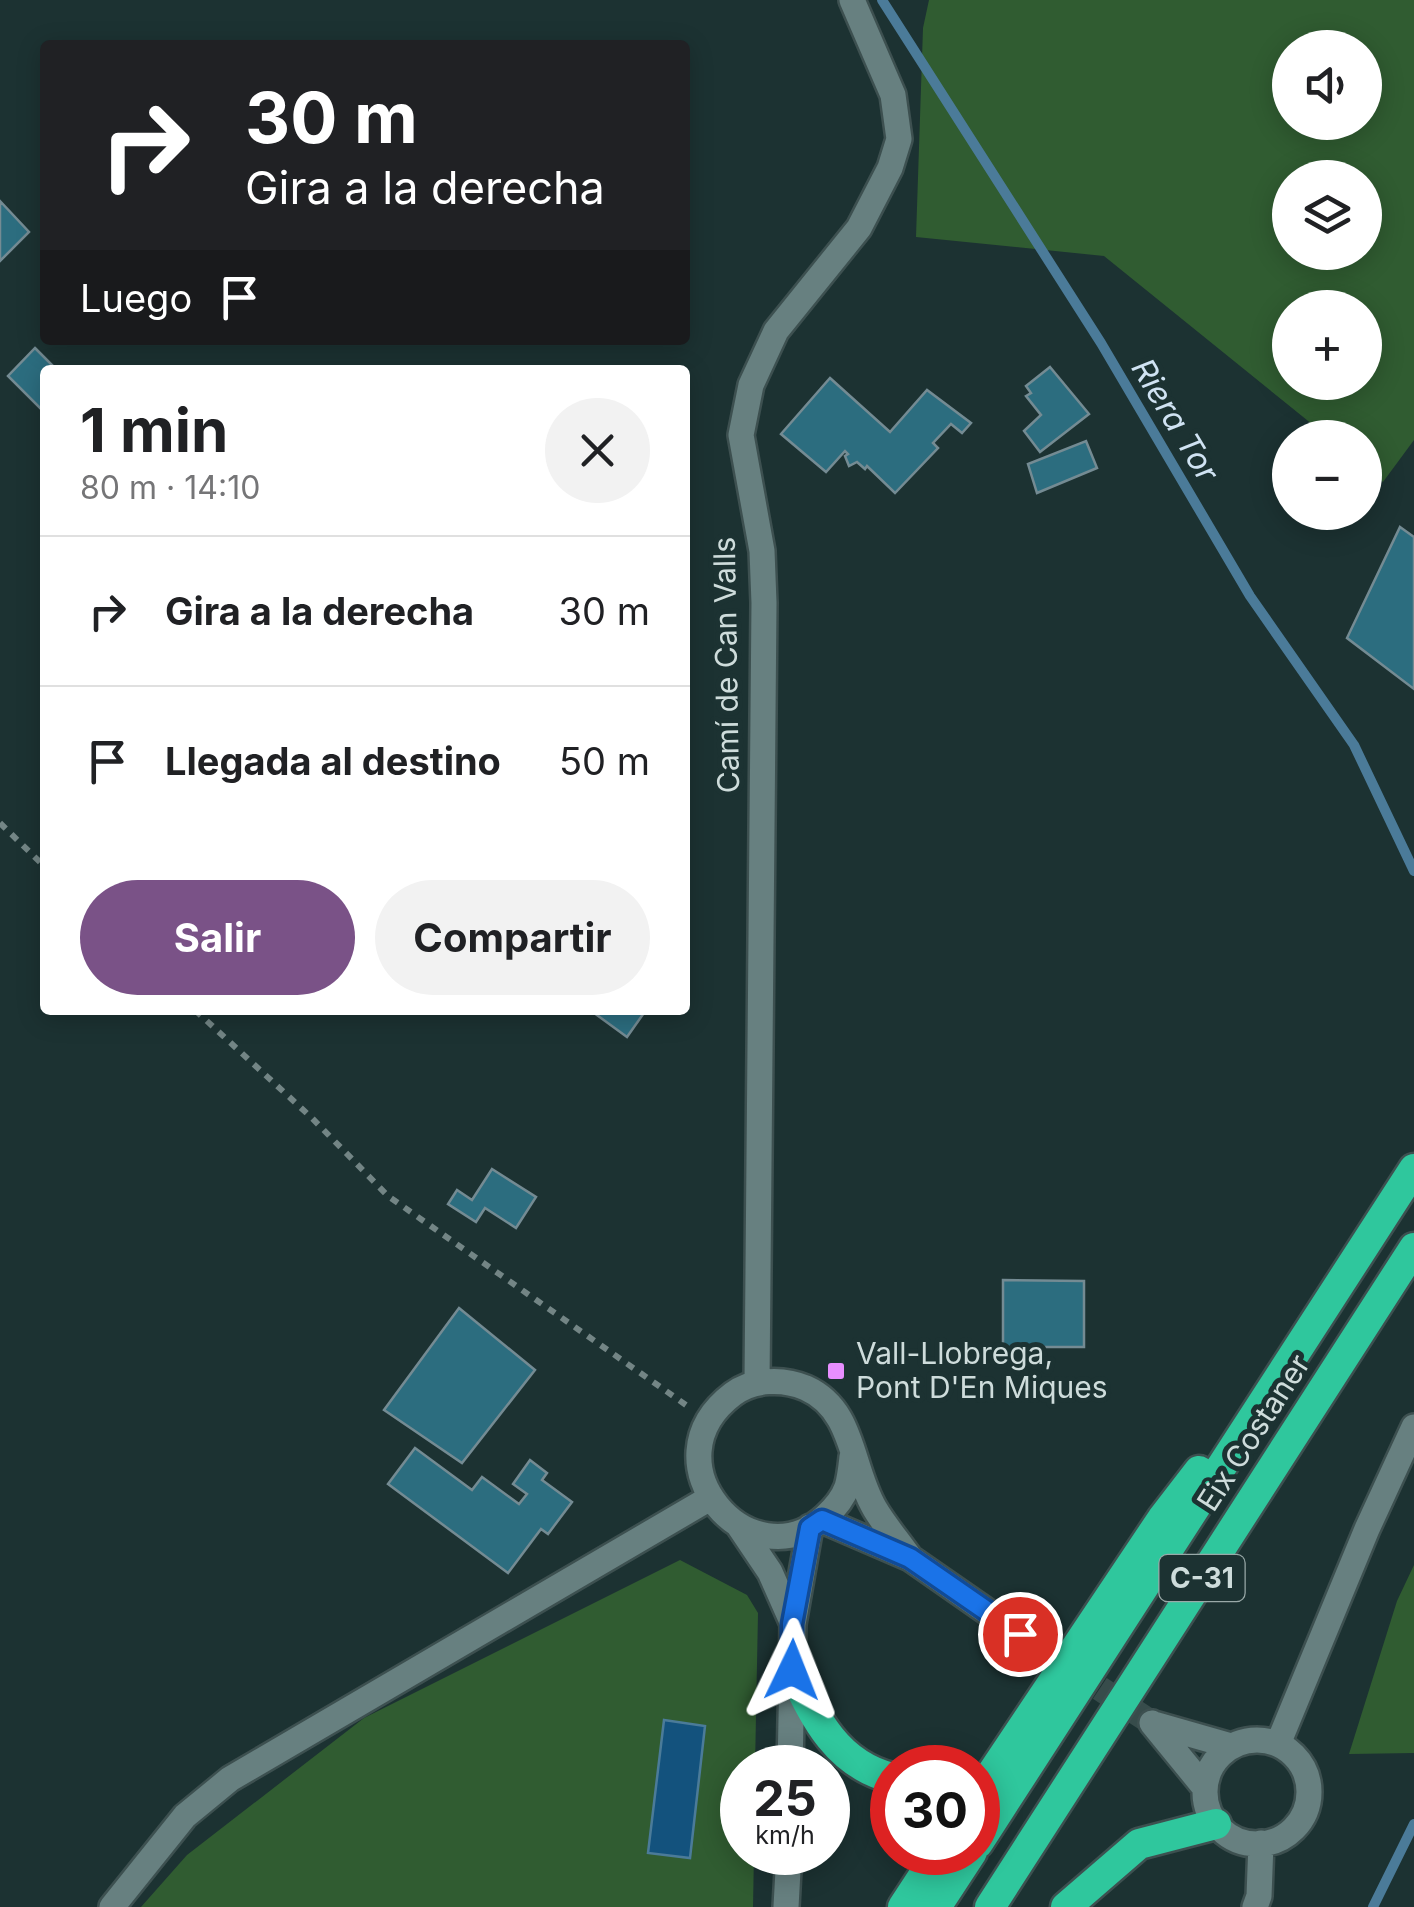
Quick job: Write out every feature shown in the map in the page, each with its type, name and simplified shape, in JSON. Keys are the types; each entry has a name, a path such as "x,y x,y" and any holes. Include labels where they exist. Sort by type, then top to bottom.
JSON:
{"highway":[{"name":"C-31","path":"1000,1809 1414,1170"},
{"name":"Eix Costaner","path":"990,1907 1414,1248"},
{"path":"1000,1759 1162,1519 1324,1311"},
{"path":"792,1670 826,1736 849,1758 870,1771"},
{"path":"1000,1754 1006,1750"},
{"path":"1066,1907 1139,1844 1216,1824"},
{"path":"904,1907 924,1875"},
{"path":"936,1907 957,1875"}],"street":[{"name":"Camí de Can Valls","path":"758,1383 764,603 762,551 741,435 750,384 776,330 859,228 890,168 900,139 893,95 852,0"},
{"path":"792,1624 770,1572 739,1526 710,1498 701,1480 698,1460 708,1420 720,1404 740,1390 758,1383 789,1383 818,1394 832,1406 848,1430 852,1457 874,1507 910,1558"},
{"path":"1278,1744 1414,1427"},
{"path":"739,1526 774,1535 816,1524 836,1506 846,1488 852,1457"},
{"path":"112,1907 185,1816 230,1779 710,1498"},
{"path":"816,1524 910,1558 1048,1654"},
{"path":"790,1745 792,1624 816,1524"},
{"path":"1204,1788 1152,1723 1231,1746"},
{"path":"1250,1740 1278,1744 1304,1770 1309,1799 1304,1814 1293,1829 1261,1844 1229,1836 1216,1824 1206,1806 1204,1788 1208,1773 1216,1758 1231,1746 1250,1740"},
{"path":"1255,1907 1261,1844"},
{"path":"786,1907 787,1875"}],"path":[{"path":"0,822 40,862"},
{"path":"200,1015 312,1118 388,1196 708,1420"}],"green space":[{"path":"929,0 1414,0 1414,440 1383,482 1382,420 1307,420 1282,400 1382,400 1382,290 1272,290 1272,392 1104,256 916,237 923,28"},
{"path":"680,1560 747,1595 758,1613 755,1745 720,1745 720,1875 754,1875 753,1907 141,1907 187,1855 364,1718"},
{"path":"1414,1565 1414,1753 1349,1754 1397,1601"}],"water":[{"path":"664,1720 705,1726 690,1858 648,1853"}],"building":[{"path":"0,201 29,232 0,261"},
{"path":"35,348 52,365 40,365 40,408 8,376"},
{"path":"1050,367 1089,414 1040,452 1024,431 1041,415 1026,396 1031,393 1026,386"},
{"path":"830,378 890,432 927,390 971,423 962,433 951,424 933,443 938,448 895,493 867,466 865,469 857,462 849,466 845,451 826,472 781,434"},
{"path":"1086,441 1097,468 1037,493 1028,464"},
{"path":"1400,527 1414,537 1414,689 1347,638"},
{"path":"597,1015 642,1015 627,1037"},
{"path":"492,1169 536,1197 516,1228 485,1208 476,1222 448,1204 457,1190 472,1200"},
{"path":"1003,1280 1084,1281 1084,1347 1003,1347"},
{"path":"459,1308 535,1370 462,1463 384,1410"},
{"path":"415,1448 472,1490 482,1477 519,1504 527,1494 513,1484 530,1460 547,1473 542,1480 572,1502 548,1534 541,1529 508,1573 388,1484"}],"waterway":[{"name":"Riera Tor","path":"882,0 1101,343 1250,596 1354,745 1414,871"},
{"name":"Riera Tor","path":"1373,1907 1414,1824"}],"tunnel":[{"path":"1069,1668 1152,1723"}],"place":[{"name":"Vall-Llobrega, Pont D'En Miques","path":"836,1371"}],"route":[{"path":"792,1670 792,1624 810,1528 822,1520 910,1558 1020,1634"}]}
